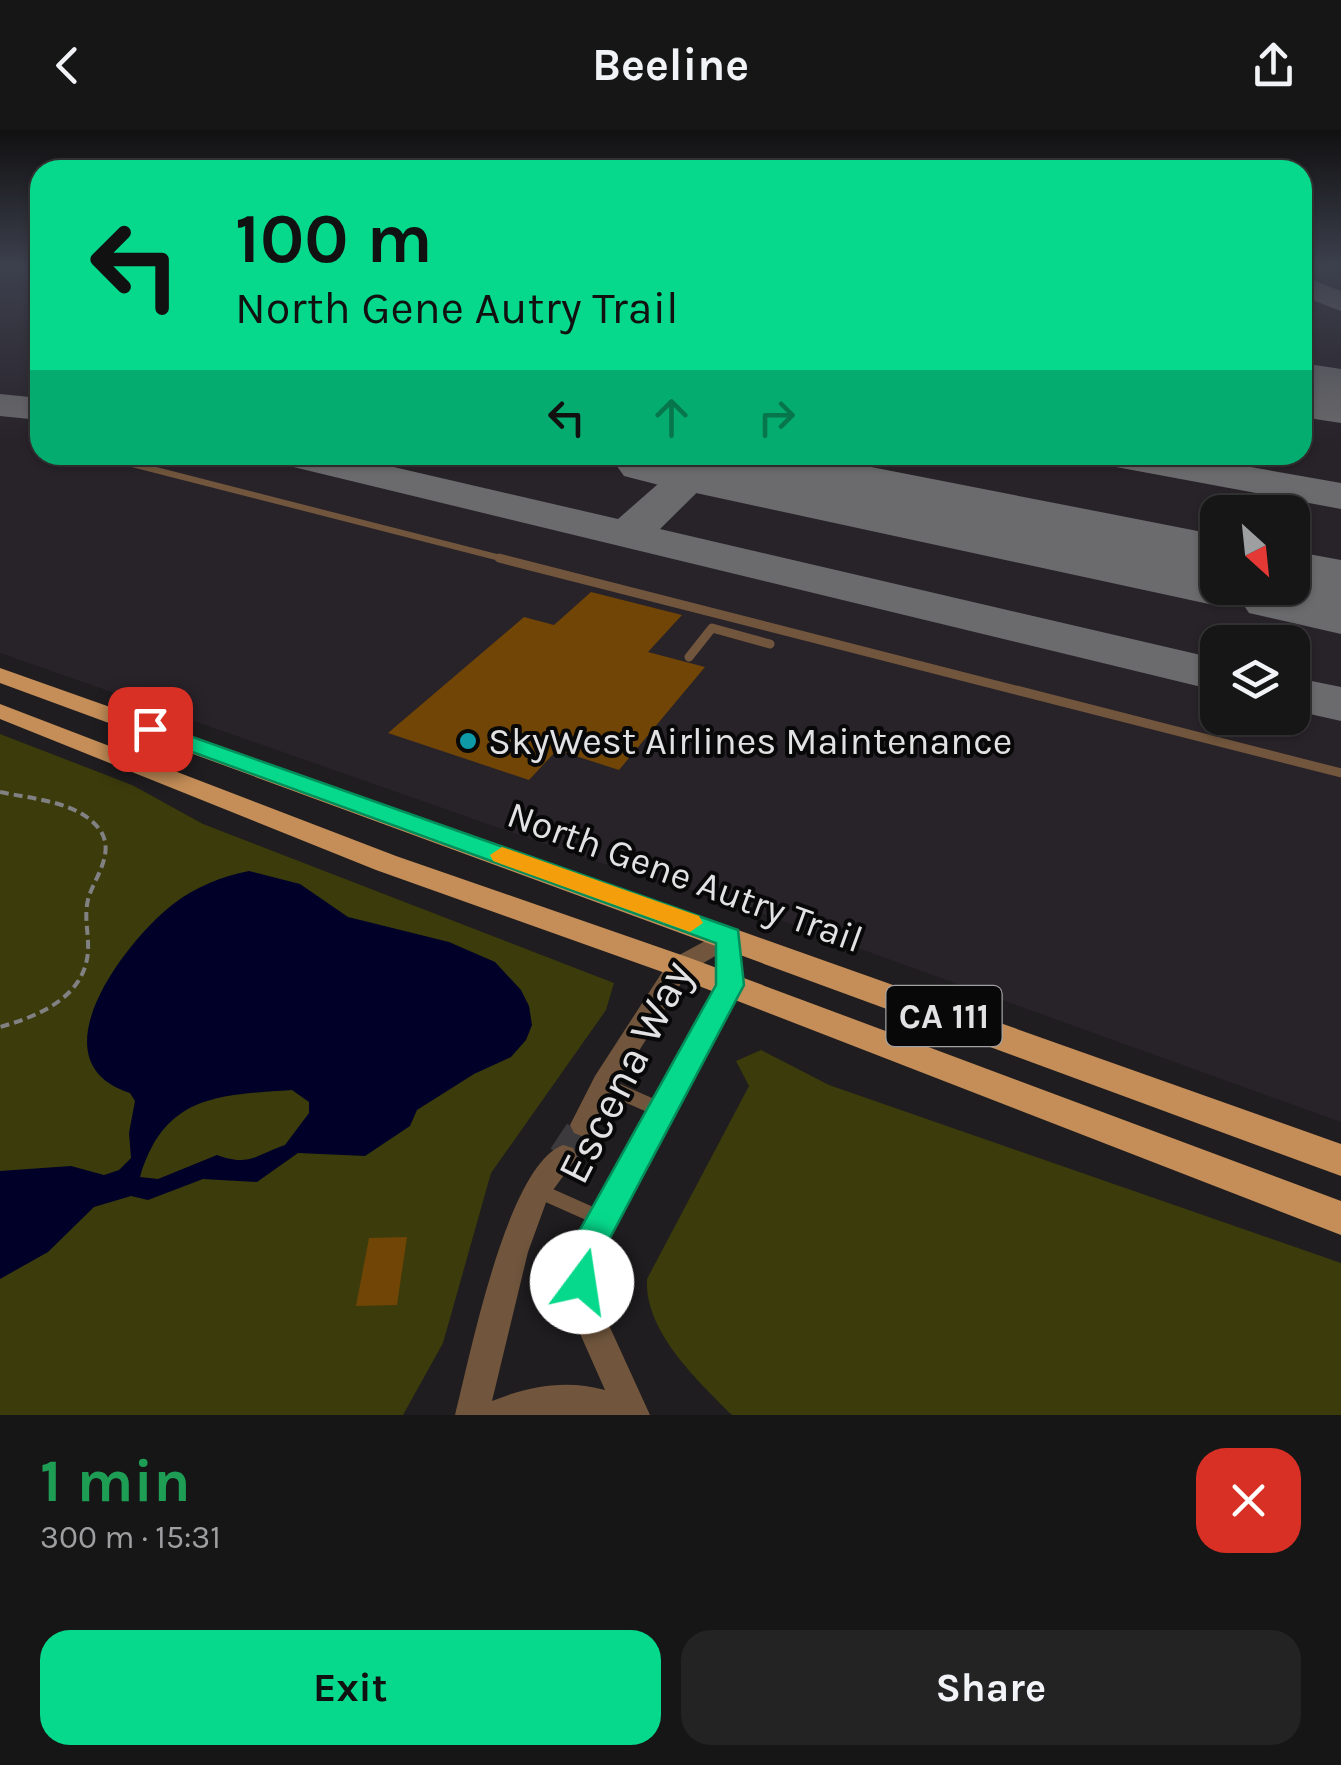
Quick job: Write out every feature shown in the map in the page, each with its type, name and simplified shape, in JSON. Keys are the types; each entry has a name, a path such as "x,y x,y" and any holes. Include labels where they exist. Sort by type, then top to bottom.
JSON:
{"main road":[{"name":"North Gene Autry Trail","path":"0,675 1341,1160"},
{"name":"CA 111","path":"0,711 386,862 730,985 1341,1218"}],"street":[{"name":"Escena Way","path":"584,1125 604,1084 679,966 729,937 730,985 584,1259 586,1311 631,1415"},
{"name":"Escena Way","path":"472,1415 495,1330 500,1293 536,1190 563,1157"},
{"path":"498,1415 551,1400 580,1399 631,1415"}],"lane":[{"path":"136,465 1341,774"},
{"path":"689,656 712,628 770,644"},
{"path":"129,760 148,748 161,751 188,742"},
{"path":"604,1084 661,1110"},
{"path":"536,1190 602,1219"}],"path":[{"path":"0,792 80,814 99,829 106,850 86,906 88,953 78,982 54,1006 0,1027"}],"shaded area":[{"path":"0,324 30,324 30,465 1312,465 1312,324 1341,324 1341,1122 719,898 588,859 0,653"},
{"path":"0,734 132,785 203,824 614,983 606,1010 491,1173 443,1343 403,1415 0,1415"},
{"path":"761,1050 829,1085 1341,1263 1341,1415 732,1415 689,1371 664,1336 648,1298 647,1279 749,1086 736,1061"}],"water":[{"path":"249,871 300,884 348,917 449,942 495,962 521,990 529,1006 532,1025 526,1040 511,1057 474,1074 417,1110 410,1126 365,1156 298,1153 257,1182 203,1179 148,1200 131,1196 94,1207 48,1252 0,1279 0,1171 71,1166 104,1175 119,1170 131,1158 129,1133 135,1101 130,1093 102,1077 89,1056 88,1029 97,1001 113,972 132,945 172,905 219,879","holes":["292,1090 309,1102 309,1113 285,1145 252,1158 237,1160 217,1155 158,1179 140,1177 163,1130 196,1105 240,1094"]}],"building":[{"path":"591,592 682,615 648,652 705,667 619,770 557,750 529,780 388,733 524,617 554,625"},
{"path":"407,1237 397,1305 356,1306 369,1238"}],"taxiway":[{"path":"0,405 30,408"},
{"path":"333,465 627,535"},
{"path":"627,535 704,465"},
{"path":"1171,465 1341,496"},
{"path":"627,535 1200,671"},
{"path":"1310,697 1341,704"}],"runway":[{"path":"1312,392 1341,396"},
{"path":"707,465 1200,567"},
{"path":"1310,591 1341,597"}],"tunnel":[{"path":"563,1157 584,1125"}],"slow traffic":[{"path":"502,855 690,923"}],"place":[{"name":"SkyWest Airlines Maintenance","path":"468,741"}],"route":[{"path":"150,729 729,937 730,985 593,1237 584,1259 582,1282"}]}
